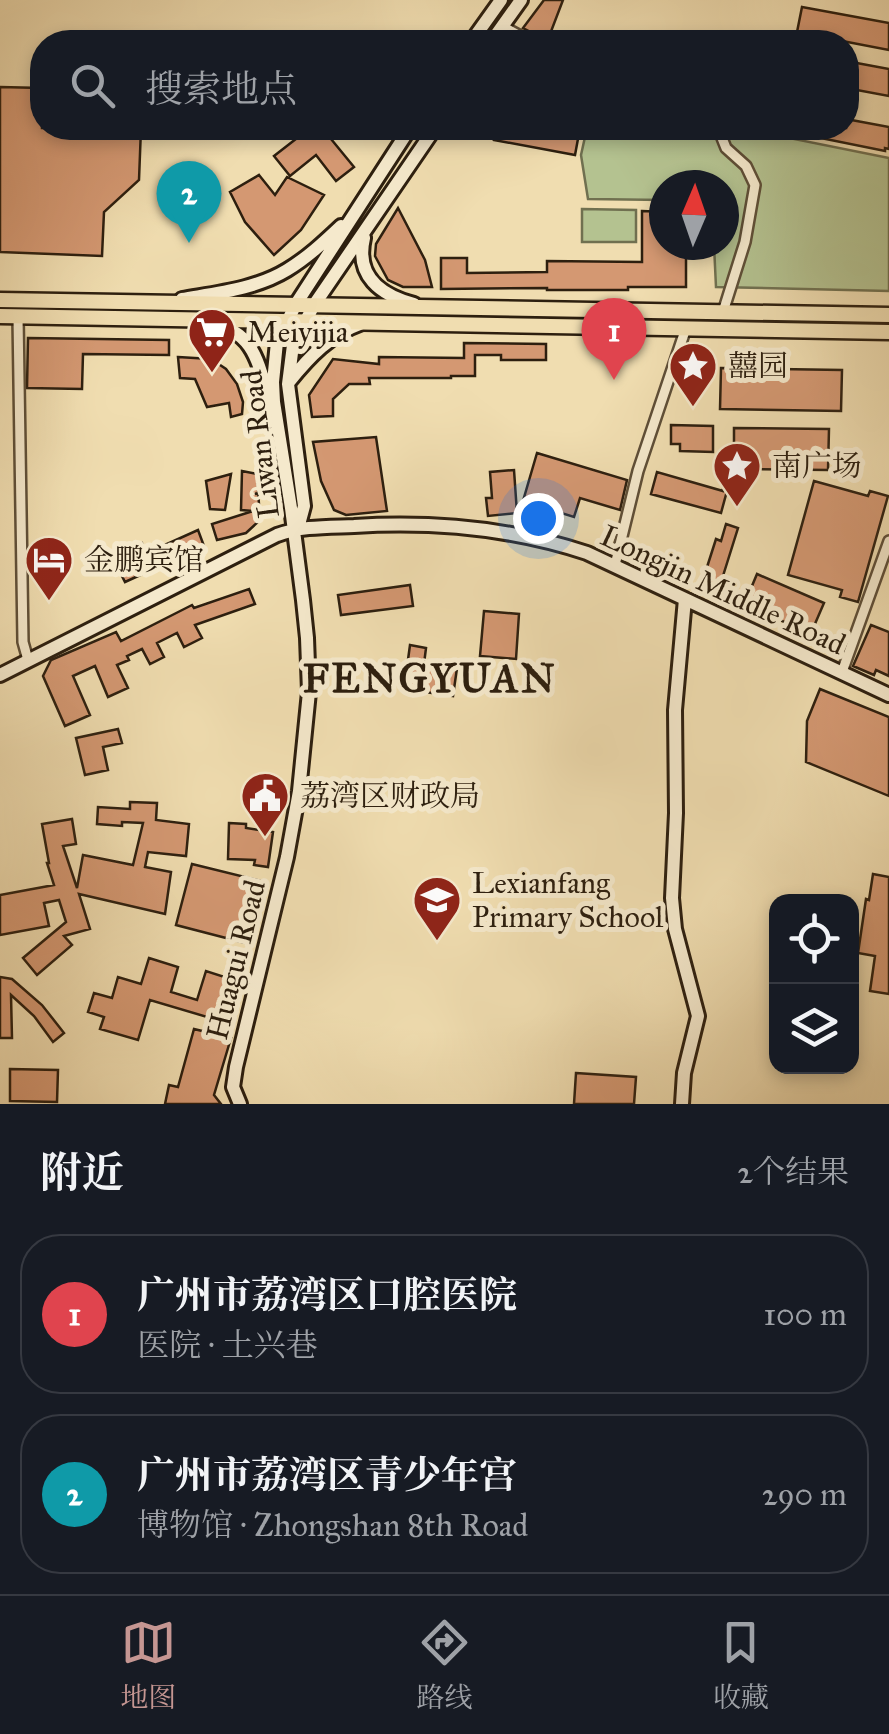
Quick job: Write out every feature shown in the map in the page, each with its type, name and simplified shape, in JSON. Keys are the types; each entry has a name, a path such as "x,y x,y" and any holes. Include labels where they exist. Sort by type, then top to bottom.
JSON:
{"main road":[{"path":"480,30 501,0"},
{"path":"499,30 521,0"},
{"name":"Liwan Road","path":"294,529 273,382 277,342 286,320 402,140"},
{"name":"Liwan Road","path":"294,529 304,506 288,384 292,344 314,305 427,140"},
{"path":"170,302 248,286 285,272 340,228 366,198"},
{"path":"369,224 362,251 364,270 380,289 398,300 426,307"},
{"path":"0,300 889,315"},
{"path":"0,316 889,332"},
{"path":"182,320 228,328 248,343 259,364 278,431"},
{"path":"288,384 327,342 366,322"},
{"name":"Longjin Middle Road","path":"294,529 397,523 491,529 560,544 615,564 889,695"},
{"path":"0,674 294,529"},
{"name":"Huagui Road","path":"240,1104 233,1088 236,1067 287,857 306,726 308,638 294,529"},
{"path":"682,1104 684,1073 698,1016 674,929 672,898 675,710 685,600"}],"street":[{"path":"502,26 509,30"},
{"path":"723,140 746,166 755,185 746,242 723,312"},
{"path":"18,317 23,642 28,660"},
{"path":"615,564 638,471 686,328"},
{"path":"842,672 889,541"}],"green space":[{"path":"584,140 799,140 889,158 889,291 716,287 715,260 739,260 739,170 649,170 649,200 588,199 581,155"},
{"path":"582,209 636,210 636,242 582,242"}],"building":[{"path":"544,0 563,0 552,30 523,28"},
{"path":"802,7 889,23 889,50 859,44 859,30 797,30"},
{"path":"859,63 889,69 889,96 859,90"},
{"path":"0,87 30,88 30,140 141,140 139,180 104,212 102,256 0,252"},
{"path":"859,121 889,127 889,149 831,140 859,140"},
{"path":"295,140 332,140 354,167 336,181 316,155 290,176 274,156"},
{"path":"494,140 578,140 575,155"},
{"path":"259,175 275,195 287,177 324,195 301,230 274,255 245,222 230,192"},
{"path":"398,208 425,260 432,287 403,287 388,280 375,256 376,244"},
{"path":"642,211 649,211 649,260 686,260 686,287 441,289 441,258 467,258 467,273 547,272 547,261 642,262"},
{"path":"28,338 169,340 169,355 83,354 82,389 27,388"},
{"path":"464,343 546,344 546,360 501,360 501,355 475,355 475,376 369,378 370,384 349,384 333,399 333,416 312,417 309,395 333,359 379,364 379,357 464,358"},
{"path":"178,357 211,359 226,369 237,384 242,414 231,417 229,403 207,407 195,379 180,378"},
{"path":"721,368 842,370 841,411 720,409"},
{"path":"671,425 713,426 713,452 680,451 680,444 671,444"},
{"path":"734,428 829,429 828,470 745,469 745,480 730,480 721,513 651,494 657,472 723,491 724,453 734,454"},
{"path":"376,437 387,511 346,515 334,510 321,481 313,442"},
{"path":"537,453 627,480 620,510 580,498 574,517 523,501"},
{"path":"514,470 517,513 488,516 486,498 492,498 490,472"},
{"path":"242,471 257,474 260,520 246,533 217,540 212,524 253,511 241,510"},
{"path":"231,474 225,510 210,509 206,481"},
{"path":"814,481 868,496 870,491 888,496 858,602 840,597 842,590 788,575"},
{"path":"726,524 738,528 717,595 700,589 716,539 721,541"},
{"path":"198,530 204,546 125,582 112,556 142,543 147,553"},
{"path":"757,574 824,603 811,633 744,605"},
{"path":"410,585 413,606 341,615 338,595"},
{"path":"249,589 255,604 195,625 202,638 184,647 177,633 157,643 164,657 150,664 142,649 127,656 129,660 117,665 128,688 108,697 95,666 73,676 90,715 65,726 43,676 51,660 116,632 121,641 192,605 194,608"},
{"path":"484,611 519,614 516,659 480,656"},
{"path":"871,625 889,632 889,676 876,670 874,675 853,666"},
{"path":"410,645 426,648 424,664 457,668 453,696 404,689"},
{"path":"820,689 889,717 889,796 806,762 807,721"},
{"path":"118,729 122,743 103,747 108,770 85,775 76,738"},
{"path":"130,802 157,803 156,820 189,824 186,856 148,852 145,867 171,872 165,914 79,894 90,929 64,936 72,945 37,975 23,958 66,922 59,900 44,903 49,926 0,935 0,895 54,885 42,824 72,819 76,844 63,846 77,888 83,855 133,865 143,823 97,824 98,807 130,809"},
{"path":"229,823 273,832 268,867 254,865 255,860 228,859"},
{"path":"192,864 265,882 249,944 176,925"},
{"path":"873,874 889,877 889,994 870,991 875,956 859,953 866,899 869,900"},
{"path":"149,958 178,967 171,992 197,1000 206,971 237,981 224,1022 150,1000 138,1040 100,1029 104,1017 88,1012 94,993 112,998 118,977 141,984"},
{"path":"0,977 12,979 42,1005 64,1033 53,1042 34,1016 11,995 12,1038 0,1038"},
{"path":"194,1029 231,1038 214,1095 221,1104 165,1104 169,1085 178,1087"},
{"path":"10,1069 58,1070 57,1102 10,1101"},
{"path":"576,1073 636,1077 634,1104 574,1104"}],"place":[{"name":"广州市荔湾区青少年宫","path":"189,243"},
{"name":"Meiyijia","path":"212,374"},
{"name":"广州市荔湾区口腔医院","path":"614,380"},
{"name":"囍园","path":"693,408"},
{"name":"南广场","path":"737,508"},
{"name":"金鹏宾馆","path":"49,602"},
{"name":"荔湾区财政局","path":"265,838"},
{"name":"Lexianfang Primary School","path":"437,942"}],"district":[{"name":"FENGYUAN","path":"430,678"}]}
